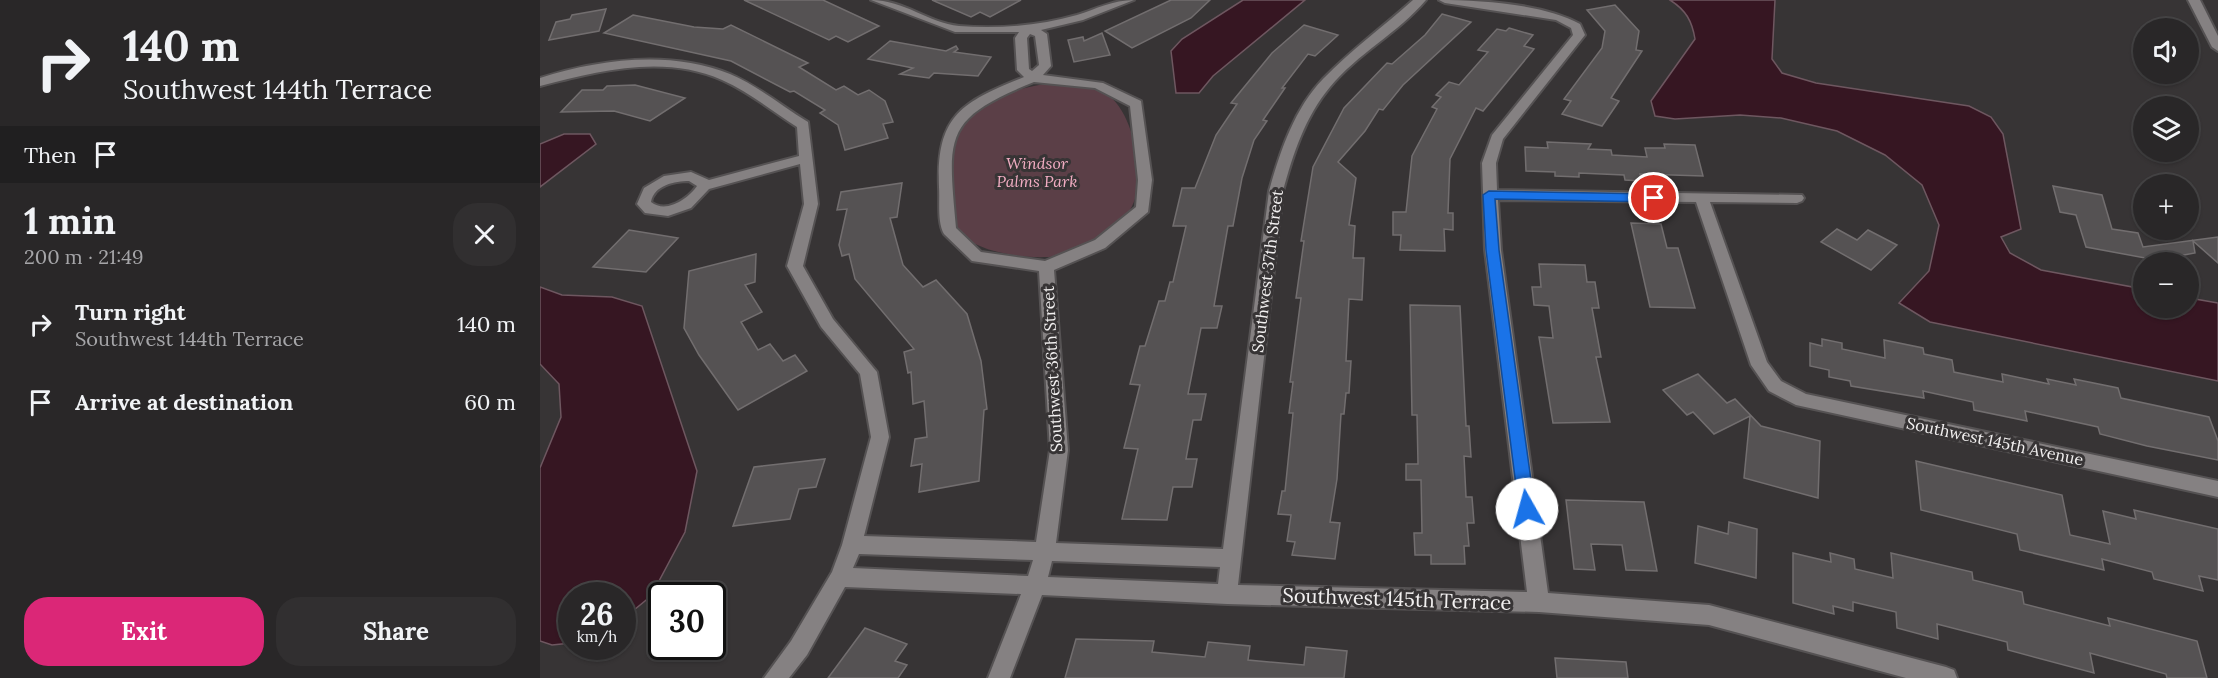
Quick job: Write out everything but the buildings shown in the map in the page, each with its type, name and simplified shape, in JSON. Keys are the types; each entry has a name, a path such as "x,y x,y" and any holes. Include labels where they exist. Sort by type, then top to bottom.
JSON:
{"street":[{"path":"877,0 955,29 1028,29 1079,18 1128,0"},
{"name":"Southwest 37th Street","path":"1227,594 1276,192 1287,150 1305,114 1326,83 1420,0"},
{"path":"1445,0 1559,17 1576,26 1579,35 1497,138 1489,163 1492,250 1539,602"},
{"path":"2194,0 2218,47"},
{"path":"1028,29 1041,34 1045,66 1032,78 1023,70 1021,38 1028,29"},
{"path":"540,82 569,73 612,66 659,64 712,72 740,84 803,124 811,204 795,266 827,323 868,372 880,437 852,545 840,577 799,648 775,678"},
{"name":"Southwest 36th Street","path":"1032,78 1085,80 1116,89 1136,104 1145,180 1143,209 1100,244 1046,267 977,257 949,230 945,140 954,121 989,94 1032,78"},
{"path":"704,186 807,158"},
{"path":"1489,195 1702,199 1797,198"},
{"name":"Southwest 145th Avenue","path":"1702,199 1759,365 1775,386 1802,400 2218,489"},
{"name":"Southwest 36th Street","path":"999,678 1035,586 1045,552 1059,450 1046,267"},
{"path":"852,545 1231,558"},
{"name":"Southwest 145th Terrace","path":"840,577 1227,594 1539,602 1709,615 1946,678"}],"green space":[{"name":"Windsor Palms Park","path":"1051,83 1092,88 1105,93 1115,101 1124,114 1135,147 1138,182 1135,198 1130,210 1117,224 1065,254 1035,257 996,252 984,248 964,237 957,228 955,200 946,183 955,135 966,118 987,102 1012,91"}],"shaded area":[{"path":"1243,0 1305,0 1213,76 1199,93 1176,93 1171,51 1182,39"},
{"path":"1670,0 1775,0 1772,59 1782,73 1816,83 1969,106 1991,117 2003,134 2021,229 2001,237 2010,253 2041,270 2133,287 2133,318 2199,318 2199,300 2218,303 2218,381 1930,322 1899,303 1929,271 1939,225 1922,185 1885,155 1837,131 1781,118 1740,115 1675,119 1655,116 1651,101 1695,39 1687,16"},
{"path":"564,134 590,134 596,144 540,187 540,144"},
{"path":"540,287 562,295 612,297 642,306 697,471 685,532 658,582 648,582 648,598 636,608 636,582 558,582 558,644 552,645 540,641 540,468 561,417 559,384 540,364"}],"route":[{"path":"1527,509 1492,250 1489,195 1654,198"}]}
